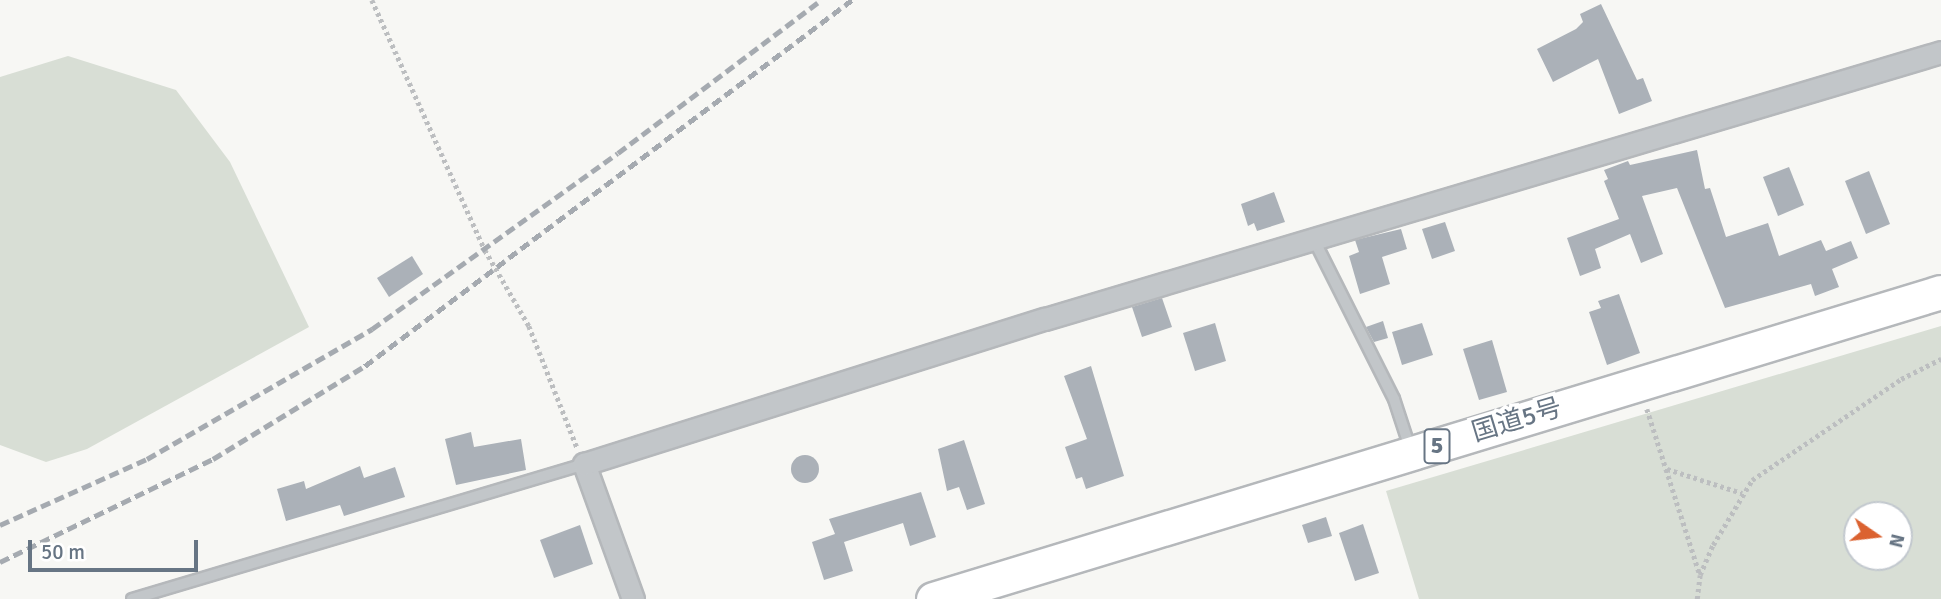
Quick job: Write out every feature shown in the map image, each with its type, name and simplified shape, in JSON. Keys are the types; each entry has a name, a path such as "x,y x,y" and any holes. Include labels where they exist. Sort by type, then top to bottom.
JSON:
{"highway":[{"name":"国道5号","path":"933,599 1941,292"}],"street":[{"path":"633,599 584,464 1313,238 1941,51"}],"lane":[{"path":"1313,238 1394,399 1412,453"},
{"path":"132,599 584,464"}],"path":[{"path":"372,0 485,250 528,326 584,464"},
{"path":"1697,599 1700,575 1742,493 1752,480 1889,386 1941,359"},
{"path":"1645,403 1700,575"},
{"path":"1667,469 1742,493"}],"shaded area":[{"path":"68,56 176,90 230,162 309,327 87,449 46,462 0,445 0,77"},
{"path":"1941,326 1941,599 1419,599 1386,491"}],"building":[{"path":"1601,4 1637,80 1643,78 1652,101 1619,114 1598,59 1553,82 1537,49 1576,29 1583,22 1580,14"},
{"path":"1697,150 1705,189 1710,188 1726,237 1768,223 1779,256 1821,240 1826,251 1851,241 1858,258 1832,269 1839,287 1815,296 1811,284 1725,308 1677,188 1642,196 1663,254 1641,263 1630,234 1595,249 1601,268 1580,276 1567,238 1619,219 1604,181 1608,179 1604,170 1628,161 1630,165"},
{"path":"1789,167 1804,205 1778,216 1763,177"},
{"path":"1869,171 1890,224 1866,234 1845,181"},
{"path":"1274,192 1285,222 1257,231 1254,223 1248,226 1241,204"},
{"path":"1445,222 1455,251 1432,259 1422,229"},
{"path":"1401,229 1407,249 1382,257 1390,284 1360,294 1349,256 1359,252 1355,240"},
{"path":"412,256 423,274 389,297 377,278"},
{"path":"1619,294 1640,353 1607,365 1589,312 1601,308 1598,301"},
{"path":"1162,298 1172,327 1142,337 1132,307"},
{"path":"1383,321 1388,338 1374,342 1366,327"},
{"path":"1215,323 1226,361 1195,371 1183,333"},
{"path":"1422,323 1433,355 1402,365 1392,332"},
{"path":"1492,340 1507,392 1479,400 1463,349"},
{"path":"1091,366 1124,476 1086,489 1082,477 1076,479 1065,447 1087,439 1064,376"},
{"path":"471,432 474,447 521,439 526,470 456,485 445,439"},
{"path":"964,440 985,504 967,510 959,487 947,491 938,449"},
{"path":"805,455 815,459 819,469 815,479 805,483 795,479 791,469 795,459"},
{"path":"360,466 364,478 395,467 405,497 344,516 340,505 286,521 277,489 304,481 306,489"},
{"path":"921,492 936,537 910,546 903,523 844,542 853,571 824,580 812,542 835,534 829,519"},
{"path":"1326,517 1332,536 1308,543 1302,525"},
{"path":"1363,524 1379,573 1355,581 1339,533"},
{"path":"580,525 593,564 554,578 540,540"}],"railway":[{"path":"0,525 147,459 372,329 618,153 821,0"},
{"path":"0,562 213,459 365,366 852,0"}]}
